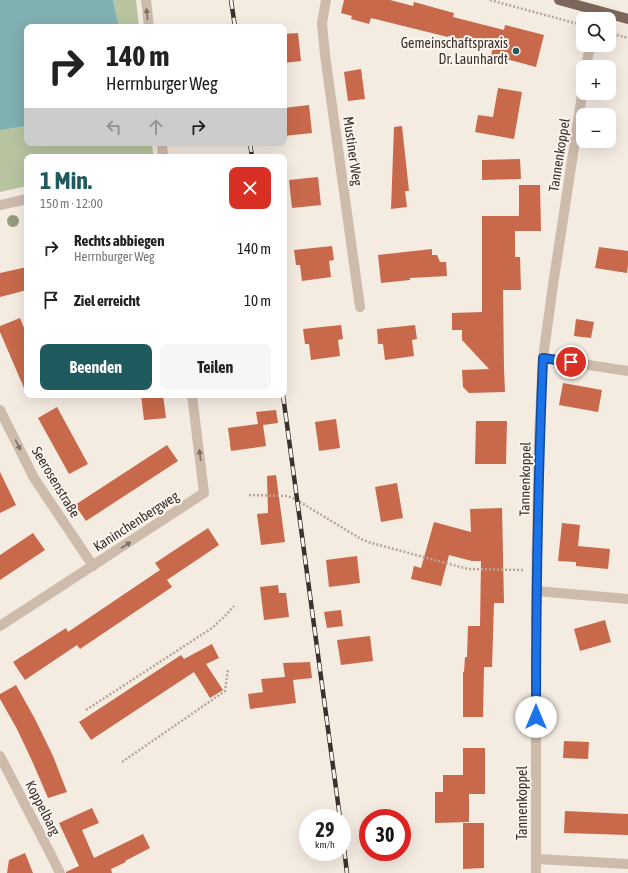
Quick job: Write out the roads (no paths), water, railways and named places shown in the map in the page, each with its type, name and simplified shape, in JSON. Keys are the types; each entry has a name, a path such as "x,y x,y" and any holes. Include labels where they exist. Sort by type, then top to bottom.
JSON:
{"main road":[{"path":"563,0 586,4 593,12"},
{"path":"616,17 628,19"}],"street":[{"path":"146,0 149,24"},
{"name":"Mustiner Weg","path":"326,0 322,23 360,307"},
{"name":"Tannenkoppel","path":"536,873 536,591 539,437 543,358 581,100"},
{"path":"0,205 24,200"},
{"path":"543,358 628,371"},
{"name":"Kaninchenbergweg","path":"0,626 204,493 192,398"},
{"name":"Seerosenstraße","path":"0,410 34,478 93,566"},
{"path":"536,591 628,599"},
{"name":"Koppelbarg","path":"0,756 60,873"},
{"path":"536,859 628,864"}],"water":[{"path":"0,0 113,0 118,24 24,24 24,126 0,130"}],"railway":[{"path":"231,0 235,24"},
{"path":"250,146 252,154"},
{"path":"283,398 339,809"},
{"path":"346,861 347,873"}],"place":[{"name":"Gemeinschaftspraxis Dr. Launhardt","path":"516,51"}]}
